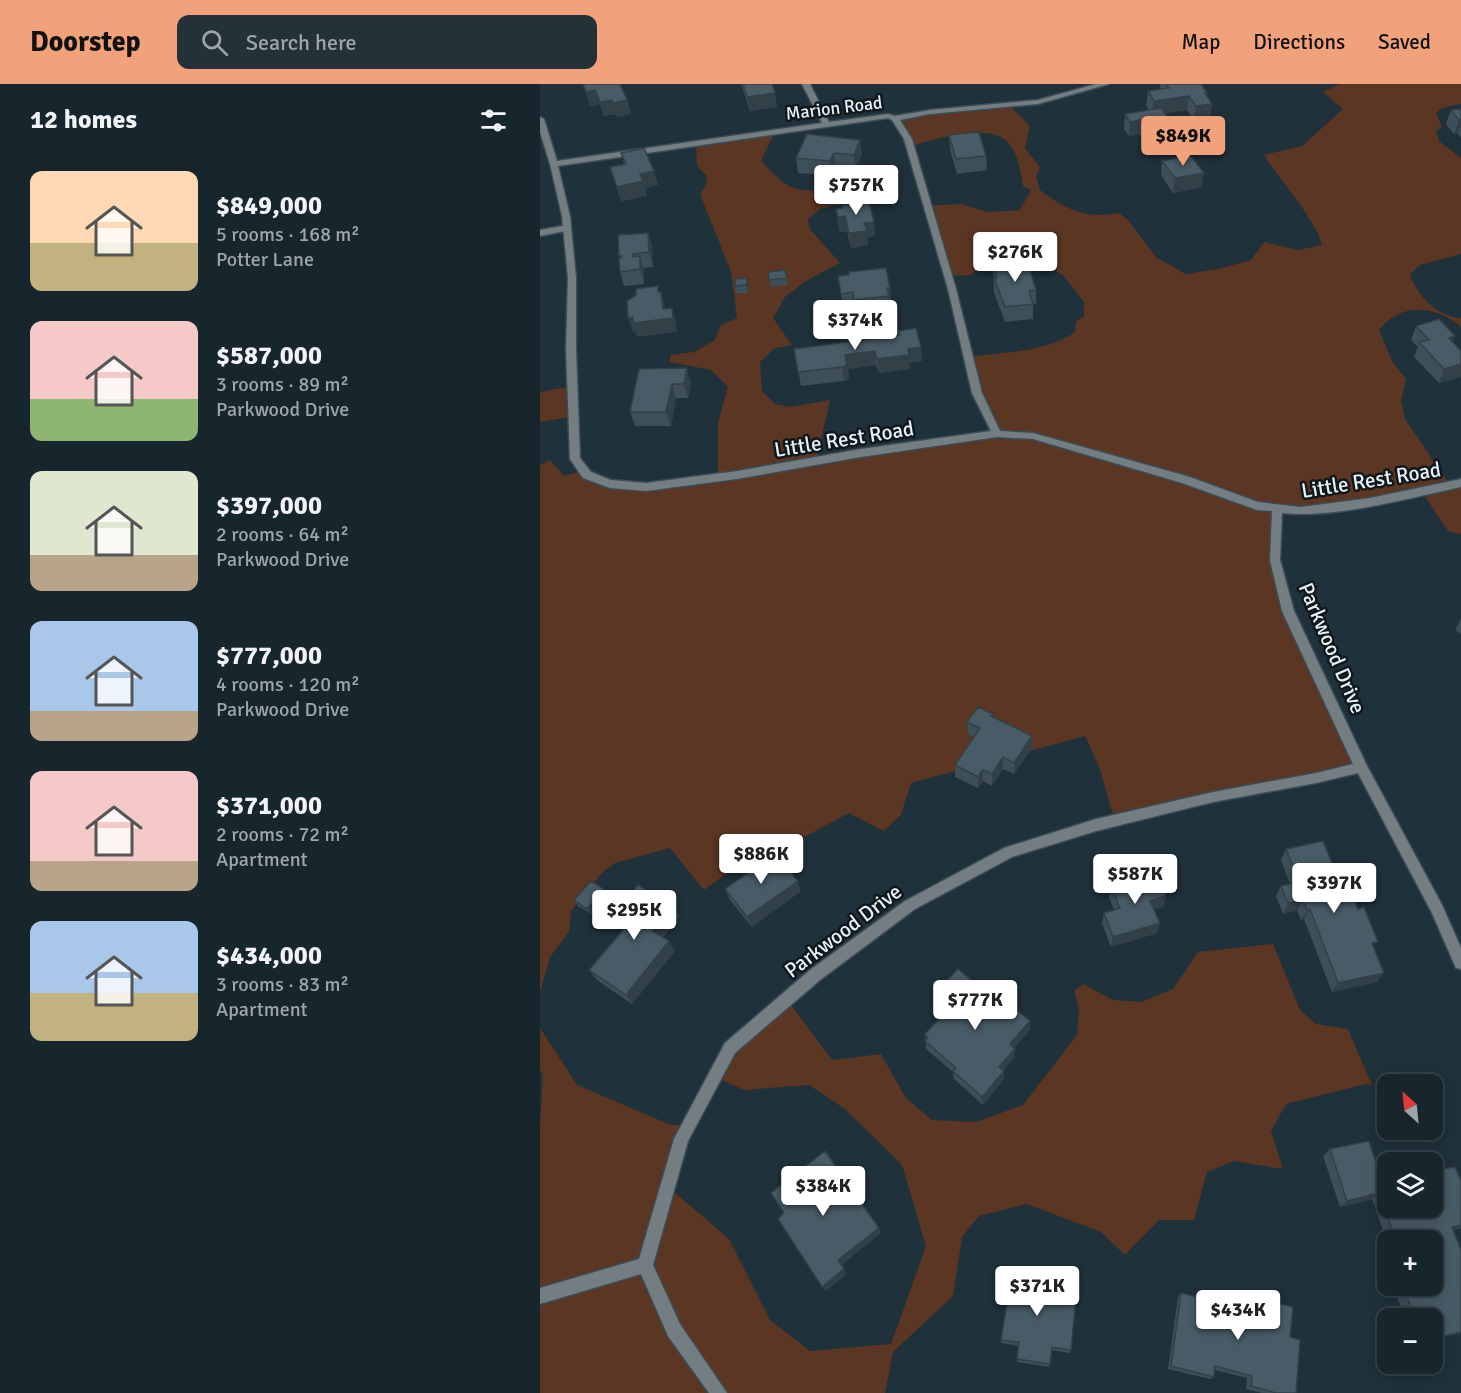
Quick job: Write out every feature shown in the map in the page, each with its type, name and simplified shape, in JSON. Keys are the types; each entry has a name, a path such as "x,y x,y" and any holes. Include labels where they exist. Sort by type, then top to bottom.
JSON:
{"street":[{"path":"806,84 827,125"},
{"path":"895,118 930,112 1038,102 1105,84"},
{"name":"Little Rest Road","path":"540,118 554,164 567,228 572,278 571,348 574,448 575,459 587,475 610,484 646,487 997,434 1042,439 1186,480 1257,506 1301,511 1370,502 1461,483"},
{"name":"Marion Road","path":"554,164 827,125 895,118 908,139 952,289 977,393 997,434"},
{"path":"540,232 567,228"},
{"name":"Parkwood Drive","path":"1277,508 1275,560 1288,611 1361,767 1437,909 1461,963"},
{"name":"Parkwood Drive","path":"645,1265 681,1139 730,1048 815,975 910,905 1009,852 1096,825 1192,802 1361,767"},
{"path":"540,1296 645,1265 674,1330 719,1393"}],"shaded area":[{"path":"1340,84 1461,84 1461,104 1442,108 1436,113 1442,127 1436,131 1439,141 1461,158 1461,254 1420,265 1410,274 1423,297 1444,314 1461,318 1461,327 1440,314 1418,310 1397,315 1379,330 1393,363 1406,379 1401,401 1405,419 1448,482 1461,479 1461,534 1448,531 1422,492 1320,508 1281,508 1272,560 1355,766 1114,819 1100,769 1085,736 911,783 901,815 884,831 849,813 804,837 776,838 704,890 670,848 615,863 603,872 571,911 569,932 550,957 540,992 540,465 550,460 564,476 581,471 604,481 644,486 718,474 718,422 728,387 711,370 669,362 671,355 694,352 715,340 721,325 737,318 731,272 700,194 706,185 707,176 697,166 696,143 775,132 761,161 771,172 787,185 802,190 838,190 848,203 820,209 808,219 809,228 840,263 806,281 785,297 773,318 792,345 775,348 760,362 762,391 775,404 790,407 830,400 817,457 988,434 992,429 968,357 1051,344 1075,332 1076,321 1084,317 1084,302 1064,276 1031,256 987,262 971,275 948,276 927,206 961,204 988,212 1020,210 1031,190 1023,186 1015,154 1004,139 995,135 971,133 911,146 894,118 1008,104 1030,126 1025,148 1040,167 1036,177 1040,190 1068,208 1086,214 1119,213 1128,220 1156,257 1186,274 1218,269 1251,260 1264,242 1298,250 1322,245 1305,212 1264,155 1302,146 1343,109 1323,92"},
{"path":"567,387 570,393 569,417 540,422 540,392"},
{"path":"1273,944 1300,1010 1316,1024 1348,1029 1372,1085 1366,1084 1286,1104 1271,1131 1283,1169 1234,1161 1207,1172 1194,1220 1159,1220 1125,1255 1101,1232 1027,1204 979,1216 962,1237 953,1296 893,1352 885,1393 540,1393 540,1125 543,1075 540,1070 540,1028 577,1085 671,1125 680,1125 665,1184 729,1239 770,1320 810,1351 891,1344 926,1246 902,1165 845,1109 809,1085 744,1090 711,1075 788,1001 832,1060 881,1054 905,1097 932,1120 976,1122 1023,1105 1077,1035 1079,1008 1074,991 1083,984 1113,1000 1141,1002 1173,989 1198,952"}],"building":[{"path":"583,84 620,84 627,100 613,103 612,100 600,102 595,90 586,92"},
{"path":"743,84 772,84 775,93 747,97"},
{"path":"1166,84 1201,84 1212,104 1196,106 1189,96 1154,101 1148,91 1169,88"},
{"path":"1161,108 1170,120 1143,125 1140,120 1130,122 1125,114"},
{"path":"1461,109 1461,120 1459,120 1451,110"},
{"path":"979,132 986,156 956,159 949,135"},
{"path":"807,134 860,140 854,155 834,153 830,161 796,158"},
{"path":"644,148 654,171 640,174 643,181 617,187 610,167 626,164 621,153"},
{"path":"1190,155 1204,173 1175,178 1162,161"},
{"path":"869,202 874,222 864,223 867,231 849,233 845,216 838,217 836,209 843,208 842,205"},
{"path":"648,233 649,252 633,254 633,257 640,256 640,269 620,272 619,259 622,256 619,256 618,235"},
{"path":"1027,260 1036,290 1029,291 1033,304 1005,307 994,278 997,278 993,264"},
{"path":"886,268 890,288 887,288 889,296 854,300 853,292 841,294 838,276 849,275 849,272"},
{"path":"785,270 787,278 769,280 768,272"},
{"path":"747,278 746,285 735,286 735,279"},
{"path":"658,286 663,309 672,308 673,318 633,323 633,317 628,318 627,301 636,295 636,289"},
{"path":"1439,319 1455,336 1449,338 1461,351 1461,364 1444,369 1419,342 1429,340 1416,326"},
{"path":"916,328 921,347 908,349 909,355 877,359 875,351 845,355 847,365 842,367 798,372 794,349 899,335 898,331"},
{"path":"687,368 684,384 672,384 666,412 630,412 639,369"},
{"path":"978,707 1032,736 1014,763 1003,757 992,774 983,770 978,777 955,765 980,728 967,722"},
{"path":"1323,841 1347,900 1354,899 1358,909 1364,907 1378,942 1372,943 1384,973 1338,983 1310,909 1307,910 1303,900 1288,903 1281,886 1299,882 1286,849"},
{"path":"775,854 798,881 747,917 725,889"},
{"path":"1156,873 1166,896 1150,901 1160,923 1113,937 1104,913 1120,908 1111,886"},
{"path":"591,881 604,889 587,909 574,900"},
{"path":"638,885 674,907 653,931 669,941 626,995 589,970 630,922 615,912"},
{"path":"958,969 989,995 993,990 1030,1021 1010,1044 1015,1049 999,1067 1004,1071 982,1097 953,1071 956,1068 925,1041 928,1038 925,1034 940,1018 936,1014 946,1004 934,994"},
{"path":"1369,1141 1377,1166 1377,1194 1347,1201 1330,1149"},
{"path":"825,1151 879,1228 838,1260 844,1269 822,1287 778,1219 784,1213 771,1193"},
{"path":"1455,1167 1461,1181 1461,1225 1452,1227 1461,1250 1461,1332 1443,1336 1443,1308 1411,1308 1407,1296 1443,1296 1443,1230 1392,1230 1388,1218 1443,1218 1443,1169"},
{"path":"1013,1266 1048,1271 1045,1293 1076,1297 1071,1350 1052,1347 1050,1364 1017,1359 1019,1342 1001,1340"},
{"path":"1181,1293 1219,1302 1220,1297 1260,1308 1261,1299 1293,1307 1290,1337 1300,1340 1296,1393 1276,1393 1251,1386 1252,1376 1215,1366 1214,1377 1171,1366"}]}
